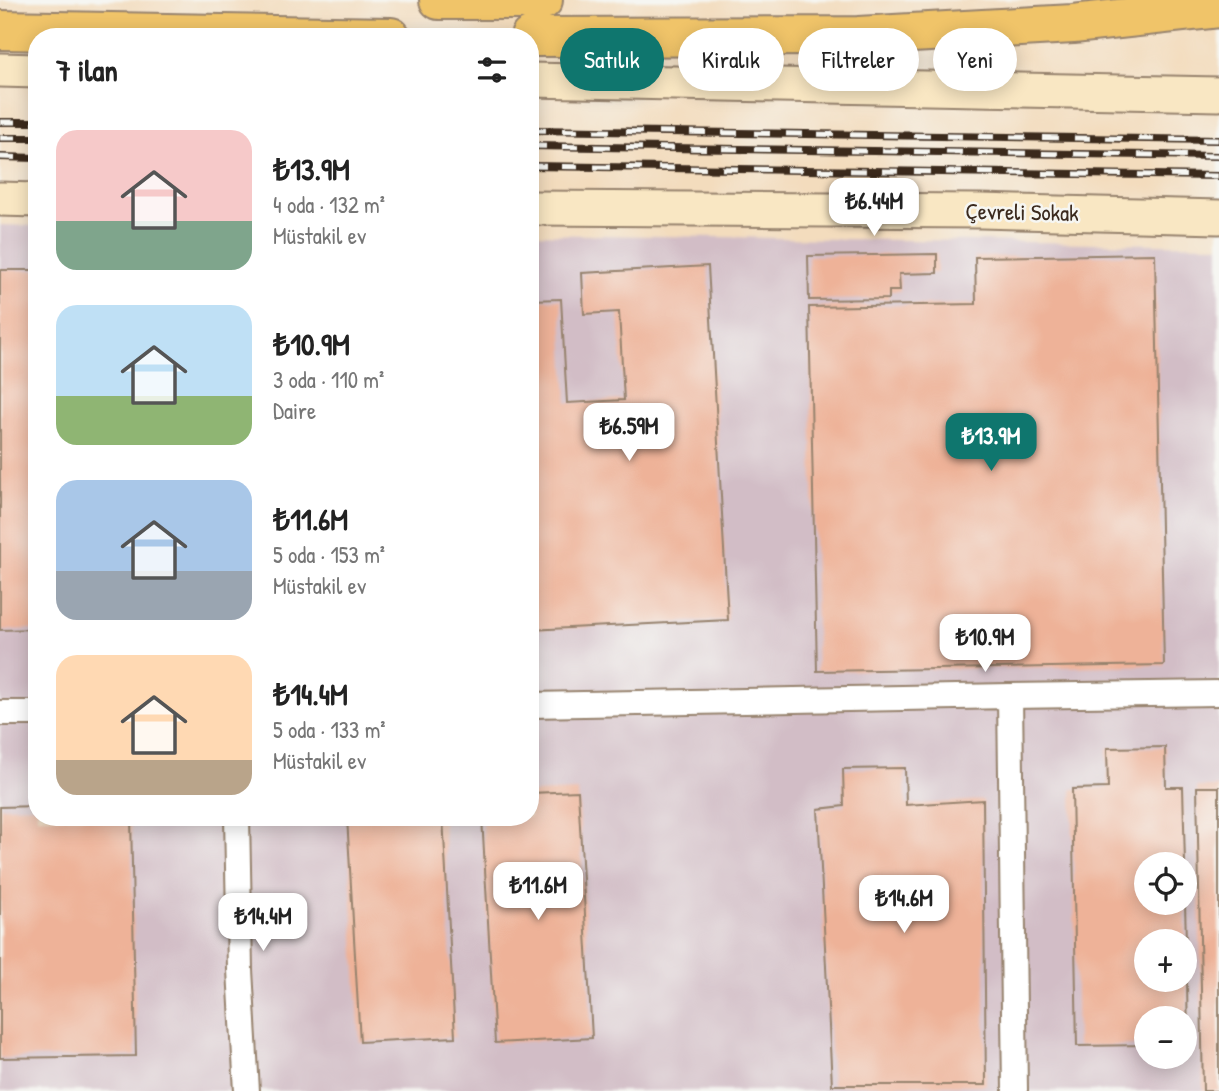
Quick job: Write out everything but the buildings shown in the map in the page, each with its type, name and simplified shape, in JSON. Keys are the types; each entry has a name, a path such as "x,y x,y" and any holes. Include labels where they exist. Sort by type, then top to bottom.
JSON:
{"highway":[{"path":"439,0 543,0"},
{"path":"539,37 858,36 1073,24 1219,8"},
{"path":"0,30 28,31"}],"street":[{"path":"0,70 28,71"},
{"path":"539,80 1219,94"},
{"path":"0,199 28,201"},
{"name":"Çevreli Sokak","path":"539,208 981,211 1219,217"},
{"path":"539,705 1219,693"},
{"path":"1010,696 1015,1091"},
{"path":"0,713 28,713"},
{"path":"237,826 240,970 247,1091"}],"shaded area":[{"path":"0,225 28,226 28,826 539,826 539,234 1219,245 1219,1091 0,1091"}],"railway":[{"path":"0,122 28,122"},
{"path":"539,130 1219,140"},
{"path":"0,138 28,138"},
{"path":"539,146 1219,156"},
{"path":"0,157 28,158"},
{"path":"539,166 1219,176"}]}
